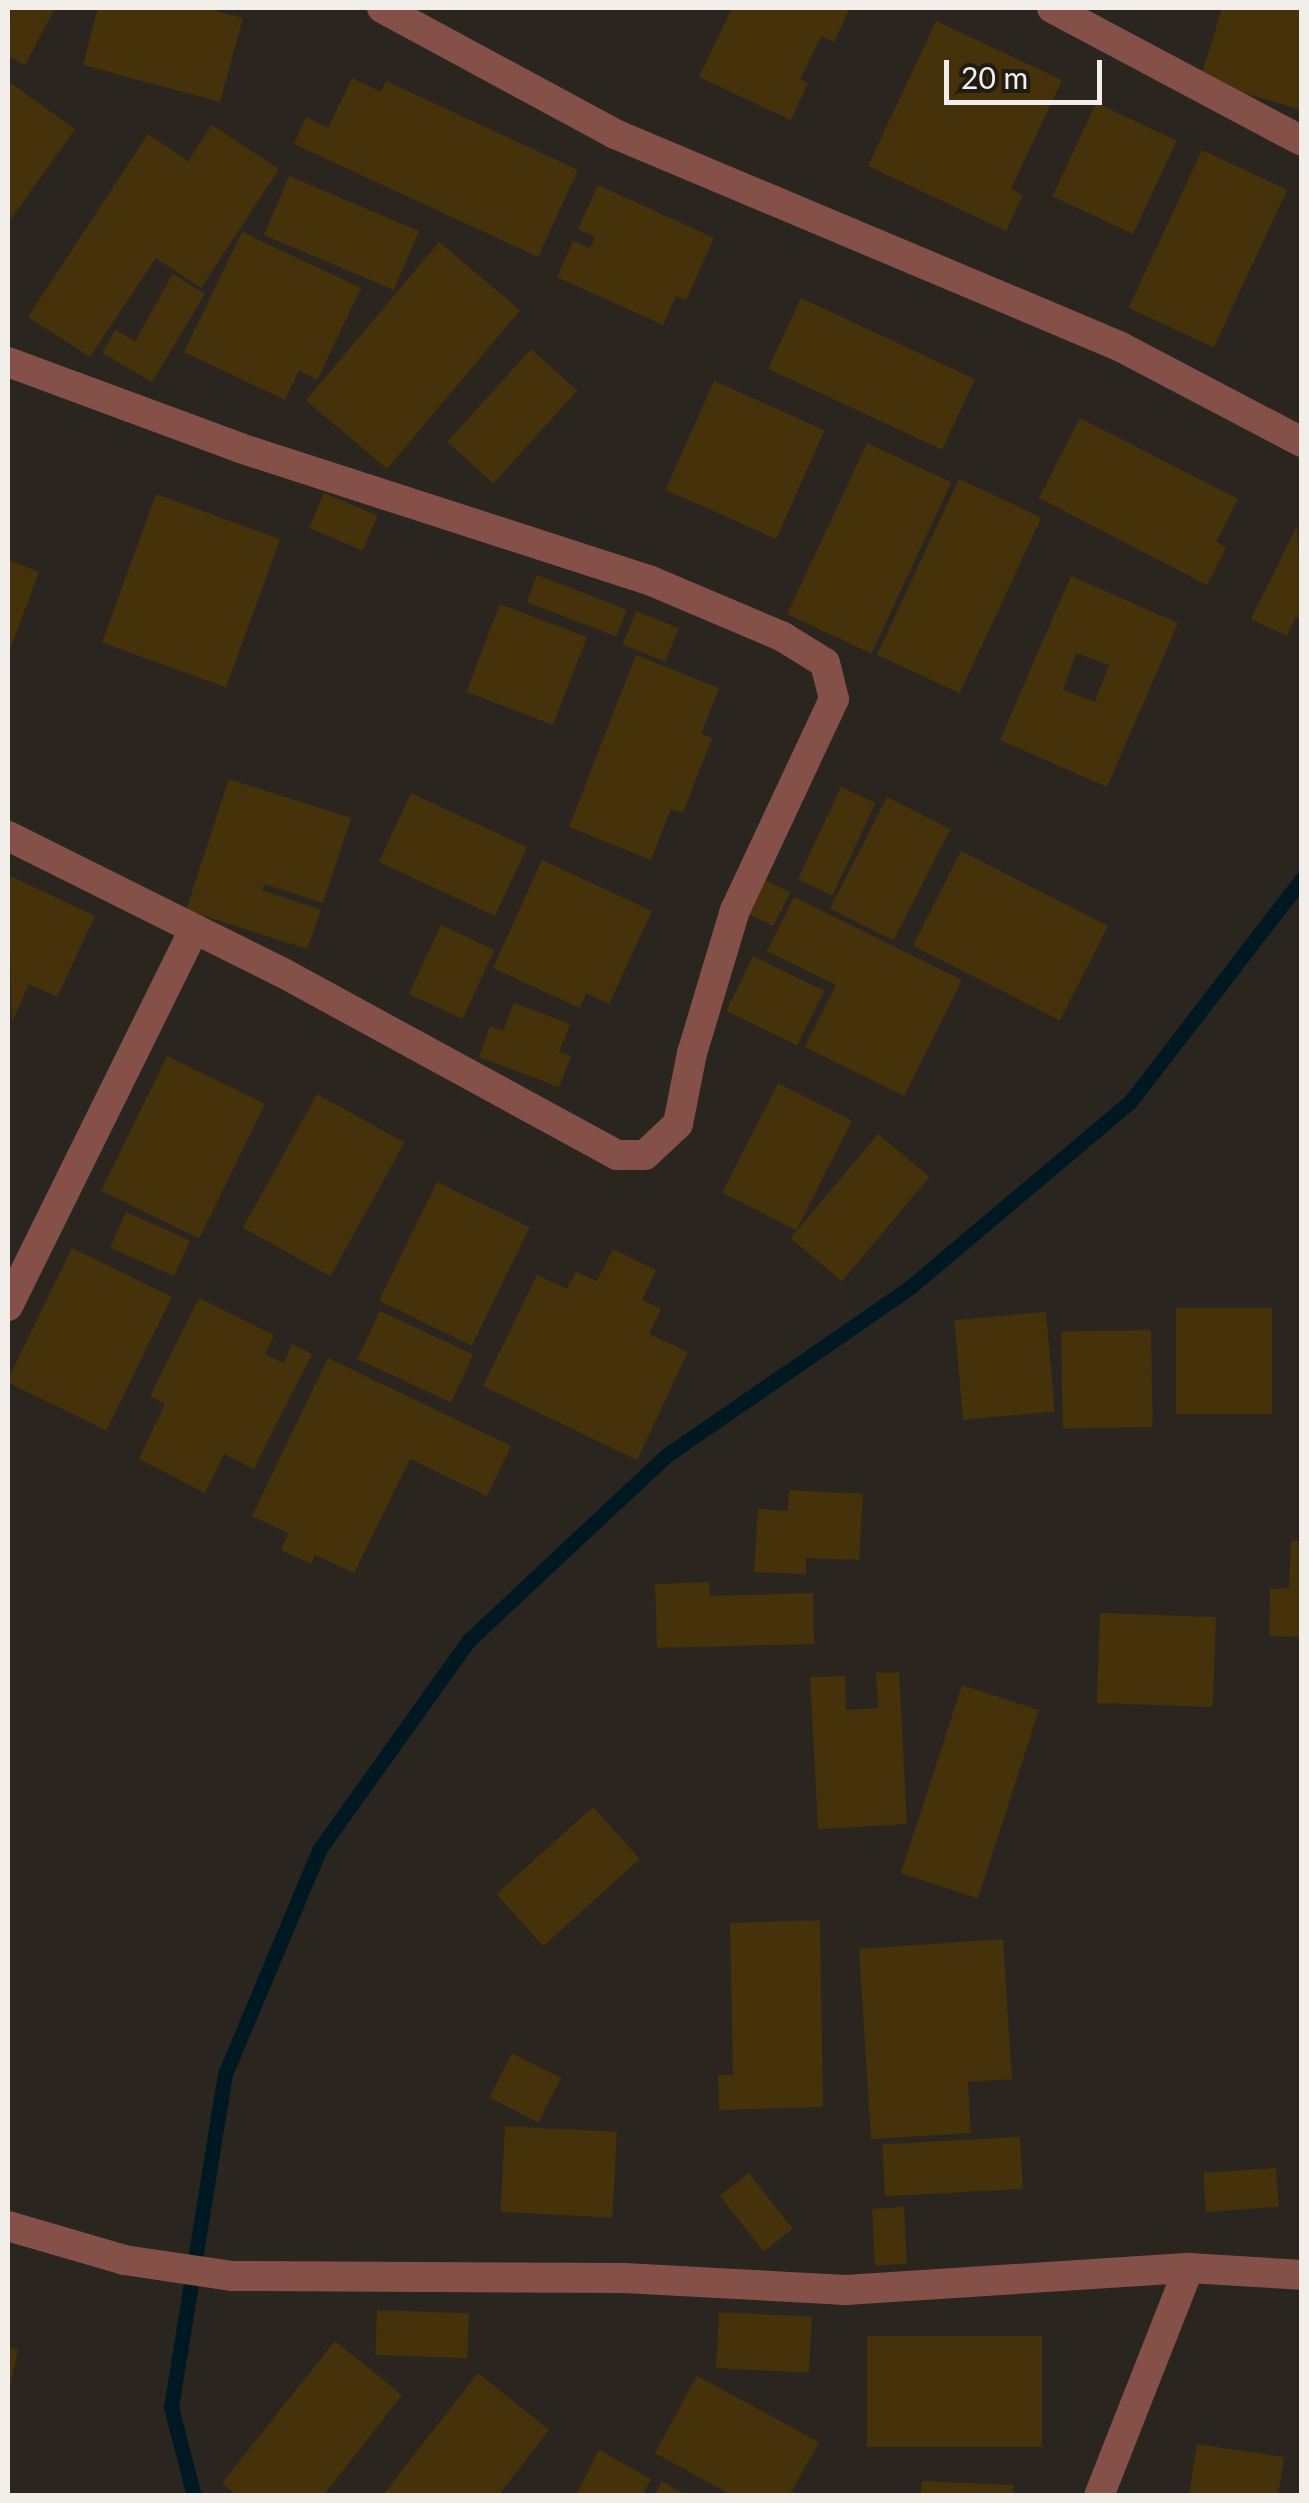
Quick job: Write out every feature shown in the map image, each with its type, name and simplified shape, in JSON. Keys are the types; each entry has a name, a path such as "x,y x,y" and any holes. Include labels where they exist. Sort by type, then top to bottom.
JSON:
{"street":[{"path":"382,8 615,134 1120,346 1302,442"},
{"path":"1052,8 1302,142"},
{"path":"8,362 240,448 649,580 783,637 825,663 834,698 735,910 692,1053 678,1124 645,1155 617,1155 194,929 8,836"},
{"path":"8,1306 194,929"},
{"path":"8,2226 124,2260 233,2276 624,2278 846,2290 1189,2268 1302,2274"},
{"path":"1098,2496 1189,2268"}],"building":[{"path":"11,8 55,8 25,65 8,56"},
{"path":"98,8 205,8 243,18 220,102 83,65"},
{"path":"732,8 850,8 834,42 821,36 800,79 808,83 791,120 699,77"},
{"path":"1222,8 1302,8 1302,110 1200,80"},
{"path":"936,21 1062,80 1011,189 1023,195 1006,231 868,166"},
{"path":"352,78 381,92 386,81 578,170 538,257 294,144 306,117 328,128"},
{"path":"8,81 75,129 8,223"},
{"path":"1096,103 1177,141 1133,234 1052,196"},
{"path":"212,125 279,169 201,288 156,258 90,357 28,317 148,134 188,161"},
{"path":"1202,150 1287,190 1214,347 1128,308"},
{"path":"289,176 419,231 394,290 264,235"},
{"path":"598,185 714,238 686,300 676,296 663,325 557,277 573,241 590,248 595,237 578,229"},
{"path":"242,232 361,288 317,380 299,370 285,400 184,352"},
{"path":"439,242 520,310 387,469 306,401"},
{"path":"173,274 205,294 152,382 102,353 115,330 135,341"},
{"path":"801,298 975,379 942,450 768,369"},
{"path":"531,349 577,390 493,483 447,442"},
{"path":"714,381 825,430 776,539 666,490"},
{"path":"1080,418 1238,499 1216,542 1226,547 1207,585 1039,498"},
{"path":"867,443 951,482 871,654 787,614"},
{"path":"959,479 1041,517 959,693 877,655"},
{"path":"324,493 377,516 363,551 309,528"},
{"path":"156,494 280,539 226,688 102,642"},
{"path":"1297,526 1302,620 1296,617 1287,636 1251,619"},
{"path":"8,560 39,572 8,655"},
{"path":"537,575 627,609 616,636 527,602"},
{"path":"1071,576 1178,623 1107,787 1000,740","holes":["1076,653 1109,665 1095,702 1063,690"]},
{"path":"500,604 587,637 553,725 466,692"},
{"path":"636,611 679,628 665,662 623,644"},
{"path":"636,655 719,688 701,734 712,738 683,813 671,809 651,860 569,827"},
{"path":"229,779 351,818 323,903 264,884 262,890 321,910 307,949 186,910"},
{"path":"841,787 875,803 832,896 798,879"},
{"path":"411,793 527,847 495,916 379,862"},
{"path":"887,797 950,829 894,941 830,908"},
{"path":"961,851 1108,926 1060,1020 913,945"},
{"path":"542,860 652,911 609,1004 586,993 580,1008 493,968"},
{"path":"8,875 95,916 57,997 29,984 12,1022"},
{"path":"760,877 790,892 773,926 743,911"},
{"path":"794,897 962,980 904,1096 805,1047 836,985 767,951"},
{"path":"441,925 494,950 462,1019 409,994"},
{"path":"753,956 824,991 797,1045 726,1011"},
{"path":"514,1003 570,1024 559,1052 571,1056 559,1087 479,1057 490,1026 503,1031"},
{"path":"167,1056 265,1104 199,1239 101,1191"},
{"path":"778,1083 852,1121 796,1230 722,1193"},
{"path":"317,1094 404,1142 330,1276 243,1228"},
{"path":"878,1134 929,1177 842,1281 791,1238"},
{"path":"437,1182 530,1227 472,1346 379,1301"},
{"path":"126,1212 190,1240 174,1276 110,1248"},
{"path":"72,1248 172,1297 106,1431 8,1383"},
{"path":"613,1249 656,1270 642,1300 661,1309 649,1334 688,1352 637,1460 483,1386 537,1275 567,1289 576,1272 597,1281"},
{"path":"199,1298 274,1335 265,1354 284,1363 292,1344 312,1354 254,1469 224,1454 205,1493 139,1459 165,1404 150,1396"},
{"path":"1176,1308 1272,1308 1272,1414 1176,1414"},
{"path":"380,1311 473,1355 451,1403 358,1359"},
{"path":"1046,1312 1055,1412 963,1420 954,1320"},
{"path":"1151,1330 1153,1427 1063,1429 1061,1332"},
{"path":"328,1358 511,1446 487,1496 410,1459 354,1573 315,1555 311,1564 281,1550 288,1533 252,1516"},
{"path":"789,1490 863,1494 859,1560 806,1558 806,1574 754,1572 758,1509 788,1511"},
{"path":"1291,1541 1302,1541 1302,1637 1269,1636 1270,1589 1289,1588"},
{"path":"709,1582 710,1596 813,1593 814,1644 657,1648 655,1584"},
{"path":"1100,1613 1216,1617 1213,1707 1097,1703"},
{"path":"899,1672 907,1824 818,1829 810,1677 845,1676 846,1710 878,1708 876,1673"},
{"path":"962,1685 1039,1710 978,1898 901,1873"},
{"path":"593,1807 640,1859 543,1946 496,1894"},
{"path":"820,1920 823,2107 719,2110 718,2075 733,2075 730,1923"},
{"path":"1003,1939 1012,2079 968,2082 971,2133 871,2139 859,1949"},
{"path":"512,2053 561,2078 538,2123 489,2098"},
{"path":"505,2126 617,2132 612,2218 500,2212"},
{"path":"1020,2137 1023,2189 885,2196 882,2144"},
{"path":"1276,2168 1279,2207 1206,2212 1203,2173"},
{"path":"749,2173 793,2229 764,2252 720,2196"},
{"path":"904,2207 907,2264 875,2266 872,2209"},
{"path":"377,2310 469,2313 467,2358 375,2355"},
{"path":"719,2312 812,2317 809,2373 716,2368"},
{"path":"867,2336 1042,2336 1042,2447 867,2447"},
{"path":"335,2341 402,2395 323,2496 237,2496 222,2483"},
{"path":"8,2347 18,2350 9,2391 8,2391"},
{"path":"478,2373 549,2430 498,2496 382,2496"},
{"path":"697,2376 819,2442 789,2496 733,2496 655,2453"},
{"path":"1197,2444 1284,2457 1278,2496 1189,2494"},
{"path":"599,2450 651,2479 642,2496 575,2496"},
{"path":"662,2481 688,2496 654,2496"},
{"path":"922,2481 1014,2485 1013,2496 921,2496"}],"waterway":[{"path":"194,2496 171,2407 225,2074 319,1850 468,1641 667,1455 909,1288 1130,1102 1302,879"}]}
